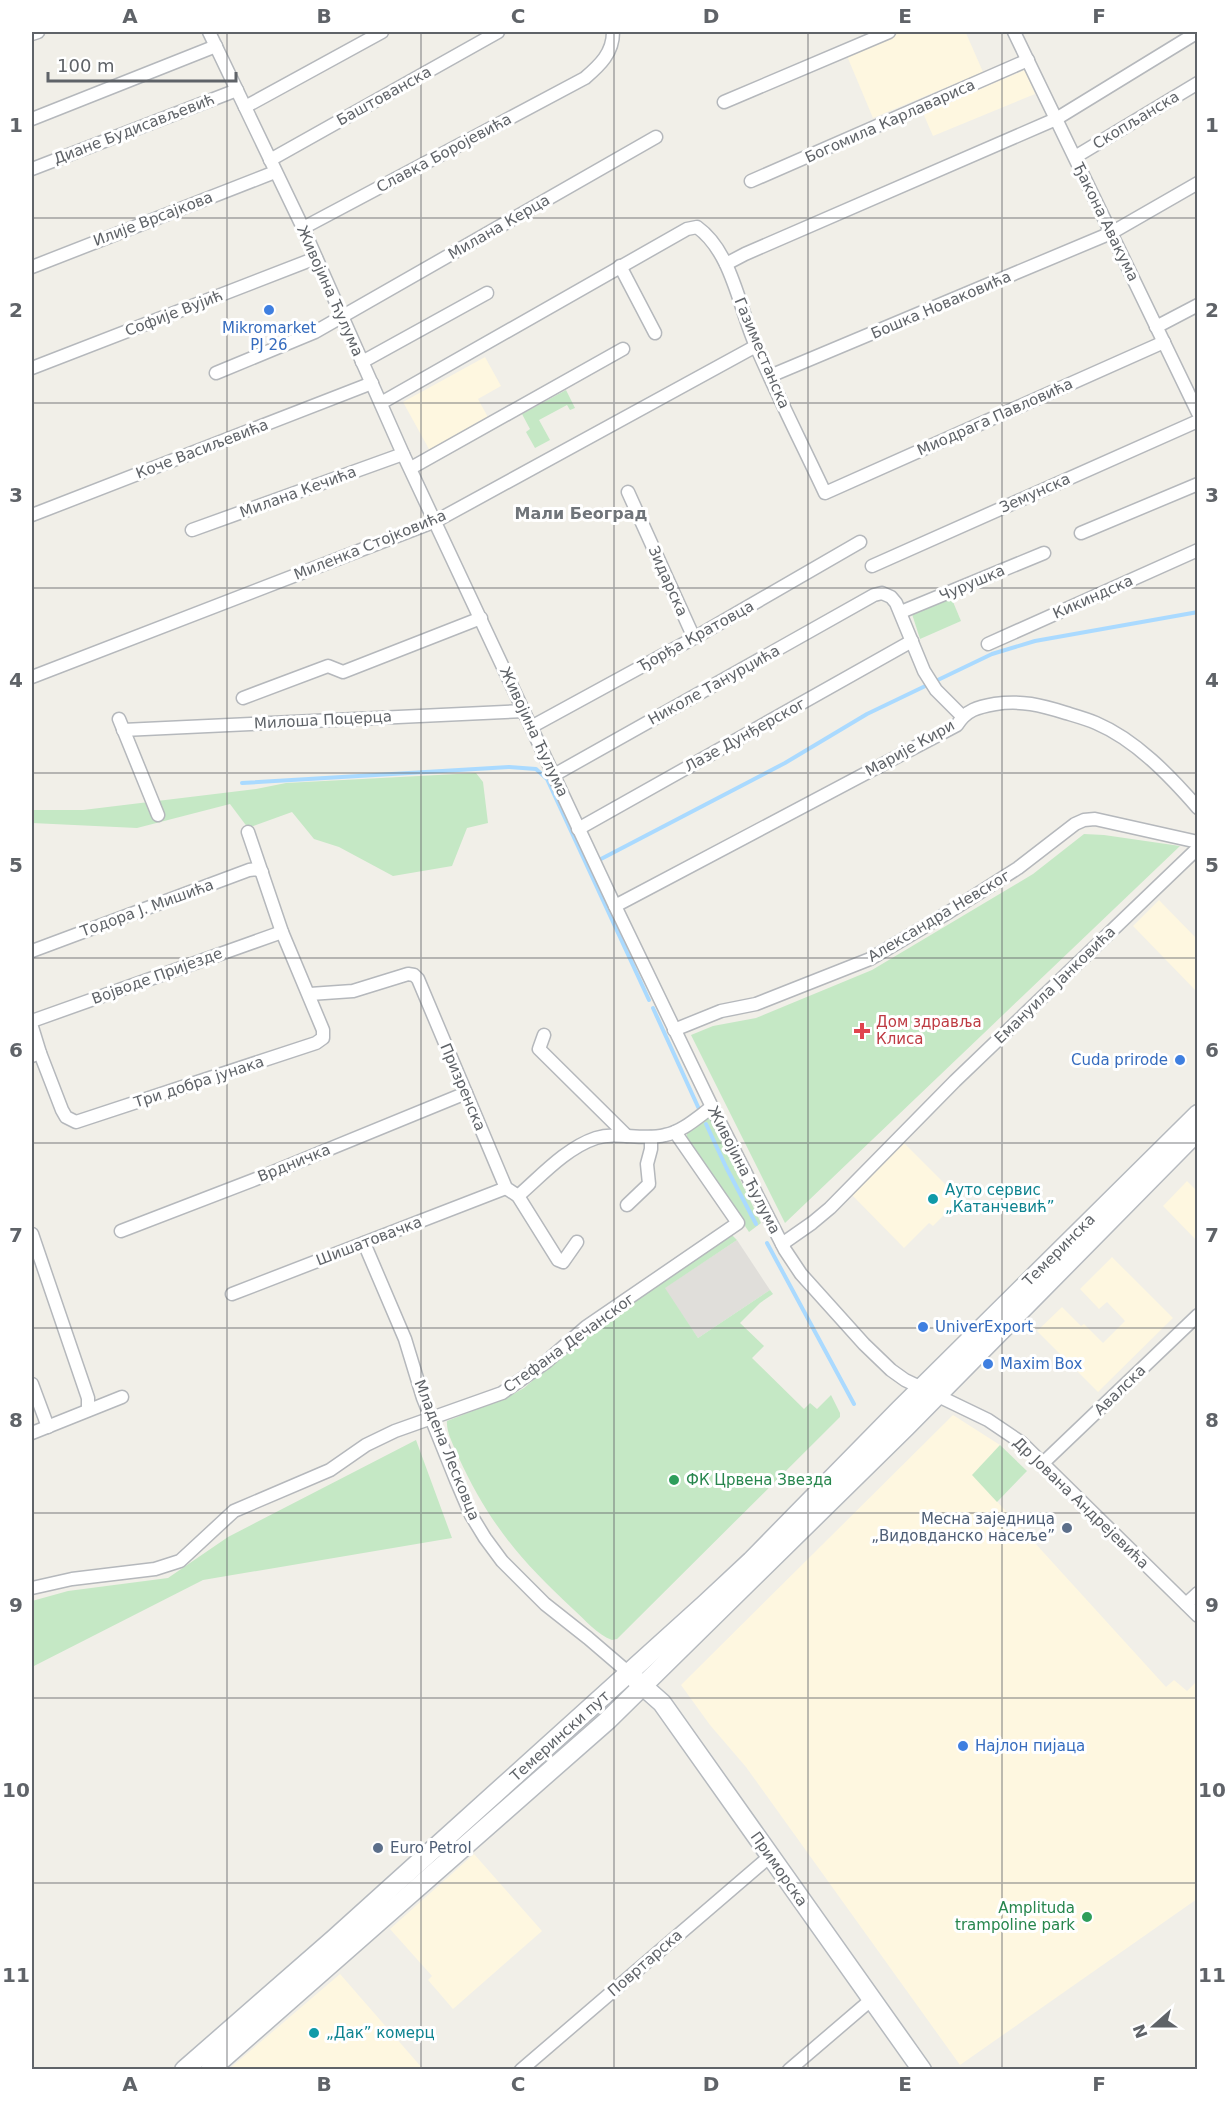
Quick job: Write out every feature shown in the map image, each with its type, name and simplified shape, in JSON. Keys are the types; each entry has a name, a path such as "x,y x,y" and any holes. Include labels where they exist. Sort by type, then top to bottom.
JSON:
{"main road":[{"name":"Темеринска","path":"929,1391 1197,1114"},
{"name":"Темеринска","path":"929,1391 1197,1131"},
{"name":"Темерински пут","path":"184,2070 630,1674 929,1391"},
{"name":"Темерински пут","path":"210,2070 517,1801 644,1686 929,1391"},
{"name":"Приморска","path":"630,1674 662,1703 922,2070"}],"street":[{"path":"32,34 38,32"},
{"name":"Живојина Ћулума","path":"209,32 303,228 381,404 578,829 674,1030 782,1244 801,1274 878,1359 905,1380 929,1391"},
{"path":"245,107 382,32"},
{"name":"Баштованска","path":"270,160 498,32"},
{"name":"Славка Боројевића","path":"303,228 585,78 606,59 613,43 613,32"},
{"path":"724,102 889,32"},
{"path":"726,264 1056,119 1197,32"},
{"name":"Ђакона Авакума","path":"1017,33 1197,413"},
{"path":"32,118 216,46"},
{"name":"Богомила Карлавариса","path":"751,181 1028,60"},
{"name":"Скопљанска","path":"1075,157 1197,83"},
{"name":"Диане Будисављевић","path":"32,169 237,90"},
{"name":"Милана Керца","path":"216,373 315,332 656,137"},
{"name":"Илије Врсајкова","path":"32,267 275,172"},
{"name":"Бошка Новаковића","path":"770,376 1111,233 1197,183"},
{"name":"Газиместанска","path":"620,266 687,229 697,227 707,234 726,264 756,346 825,493"},
{"name":"Софије Вујић","path":"32,368 316,258"},
{"path":"381,404 620,266 656,333"},
{"path":"362,362 487,293"},
{"path":"1156,327 1197,304"},
{"name":"Миодрага Павловића","path":"825,493 1164,342"},
{"name":"Миленка Стојковића","path":"32,677 436,521 756,346"},
{"path":"411,468 623,349"},
{"name":"Коче Васиљевића","path":"32,515 372,383"},
{"name":"Земунска","path":"872,566 1197,421"},
{"name":"Милана Кечића","path":"192,530 404,454"},
{"path":"1081,533 1197,484"},
{"name":"Зидарска","path":"628,492 694,638"},
{"name":"Ђорђа Кратовца","path":"531,727 694,638 860,542"},
{"name":"Кикиндска","path":"988,644 1197,550"},
{"name":"Чурушка","path":"901,612 1044,553"},
{"name":"Николе Танурџића","path":"554,775 874,595 882,593 891,597 901,612"},
{"path":"901,612 924,671 936,690 962,716"},
{"name":"Милоша Поцерца","path":"243,698 328,666 343,672 481,618"},
{"name":"Лазе Дунђерског","path":"578,829 912,641"},
{"name":"Марије Кири","path":"615,906 957,725 962,716 970,710 986,705 1019,701 1045,706 1097,723 1133,745 1183,791 1197,808"},
{"name":"Милоша Поцерца","path":"158,815 121,725 524,711"},
{"name":"Александра Невског","path":"674,1030 721,1011 756,1004 870,959 1018,868 1075,824 1084,820 1095,819 1197,842"},
{"path":"248,832 282,932 310,994"},
{"name":"Емануила Јанковића","path":"782,1244 833,1205 955,1081 1197,848"},
{"name":"Тодора Ј. Мишића","path":"32,951 249,870 257,869 262,872"},
{"name":"Војводе Пријезде","path":"32,1021 282,932"},
{"name":"Призренска","path":"310,994 353,991 408,974 414,975 418,979 506,1188"},
{"name":"Три добра јунака","path":"36,1055 62,1110 76,1122 316,1043 323,1038 323,1030 310,994"},
{"path":"32,1027 36,1055"},
{"path":"544,1035 539,1049 627,1136"},
{"name":"Врдничка","path":"121,1231 256,1179 466,1093"},
{"path":"518,1196 577,1147 608,1136 651,1137 675,1132 712,1107"},
{"name":"Стефана Дечанског","path":"32,1588 72,1579 155,1569 180,1562 234,1511 330,1470 366,1445 395,1431 502,1393 540,1367 586,1328 738,1223 675,1132"},
{"path":"627,1205 649,1184 647,1164 651,1137"},
{"path":"506,1188 518,1196 558,1260 563,1262 578,1242"},
{"name":"Шишатовачка","path":"232,1294 506,1188"},
{"path":"32,1234 88,1398 88,1410"},
{"name":"Младена Лесковца","path":"364,1243 405,1339 423,1398 471,1515 485,1538 502,1561 545,1604 630,1674"},
{"name":"Авалска","path":"1042,1464 1197,1315"},
{"path":"32,1384 48,1427"},
{"name":"Др Јована Андрејевића","path":"929,1391 1004,1430 1022,1443 1197,1616"},
{"path":"32,1433 122,1397"},
{"path":"1186,1604 1197,1593"},
{"name":"Повртарска","path":"521,2070 770,1857"},
{"path":"789,2070 872,1999"}],"shaded area":[{"path":"902,32 968,32 966,33 983,72 873,118 847,56"},
{"path":"1025,70 1035,94 933,136 923,113"},
{"path":"485,357 501,386 478,399 489,419 430,451 403,402"},
{"path":"1159,900 1197,939 1197,992 1133,926"},
{"path":"903,1142 960,1199 933,1226 929,1223 904,1248 851,1194"},
{"path":"1187,1181 1197,1191 1197,1241 1163,1206"},
{"path":"737,1240 770,1290 698,1338 664,1288"},
{"path":"1112,1257 1173,1318 1098,1392 1037,1331 1062,1307 1103,1343 1125,1321 1107,1302 1099,1309 1080,1289"},
{"name":"Најлон пијаца","path":"953,1415 1000,1445 973,1475 1166,1687 1174,1680 1187,1691 1197,1681 1197,1899 960,2065 746,1767 710,1725 681,1685"},
{"path":"474,1854 542,1931 453,2009 428,1980 432,1976 390,1929"},
{"path":"340,1974 423,2069 229,2069"}],"green space":[{"path":"566,390 575,408 570,410 567,405 539,420 550,440 535,448 526,432 530,429 522,414"},
{"path":"951,597 961,621 920,639 912,614"},
{"path":"476,773 483,782 488,823 467,828 452,866 393,876 339,847 314,839 292,812 248,828 230,804 137,828 32,823 32,810 83,810 256,789 286,783"},
{"path":"1084,834 1180,846 785,1223 691,1035 713,1026 756,1018 872,970 1033,874"},
{"path":"709,1115 761,1223 749,1232 687,1139 687,1131"},
{"path":"732,1235 737,1240 665,1288 698,1338 770,1290 773,1294 760,1303 740,1323 764,1346 752,1358 804,1409 810,1403 817,1409 831,1395 840,1417 617,1639 612,1640 596,1631 554,1591 507,1539 469,1480 451,1439 447,1421 508,1397 524,1388 592,1330"},
{"path":"416,1440 452,1538 203,1580 32,1667 32,1601 68,1591 168,1578 228,1537"},
{"path":"1000,1445 1027,1471 997,1502 972,1475"}],"waterway":[{"path":"601,859 785,763 867,714 992,654 1035,641 1198,612"},
{"path":"242,783 509,767 536,769 547,779 649,1000"},
{"path":"653,1008 699,1109"},
{"path":"706,1124 756,1224"},
{"path":"767,1243 854,1404"}],"place":[{"name":"Mikromarket PJ 26","path":"269,310"},
{"name":"Дом здравља Клиса","path":"862,1031"},
{"name":"Cuda prirode","path":"1180,1060"},
{"name":"Ауто сервис „Катанчевић”","path":"933,1199"},
{"name":"UniverExport","path":"923,1327"},
{"name":"Maxim Box","path":"988,1364"},
{"name":"ФК Црвена Звезда","path":"674,1480"},
{"name":"Месна заједница „Видовданско насеље”","path":"1067,1528"},
{"name":"Најлон пијаца","path":"963,1746"},
{"name":"Euro Petrol","path":"378,1848"},
{"name":"Amplituda trampoline park","path":"1087,1917"},
{"name":"„Дак” комерц","path":"314,2033"}],"district":[{"name":"Мали Београд","path":"581,513"}]}
